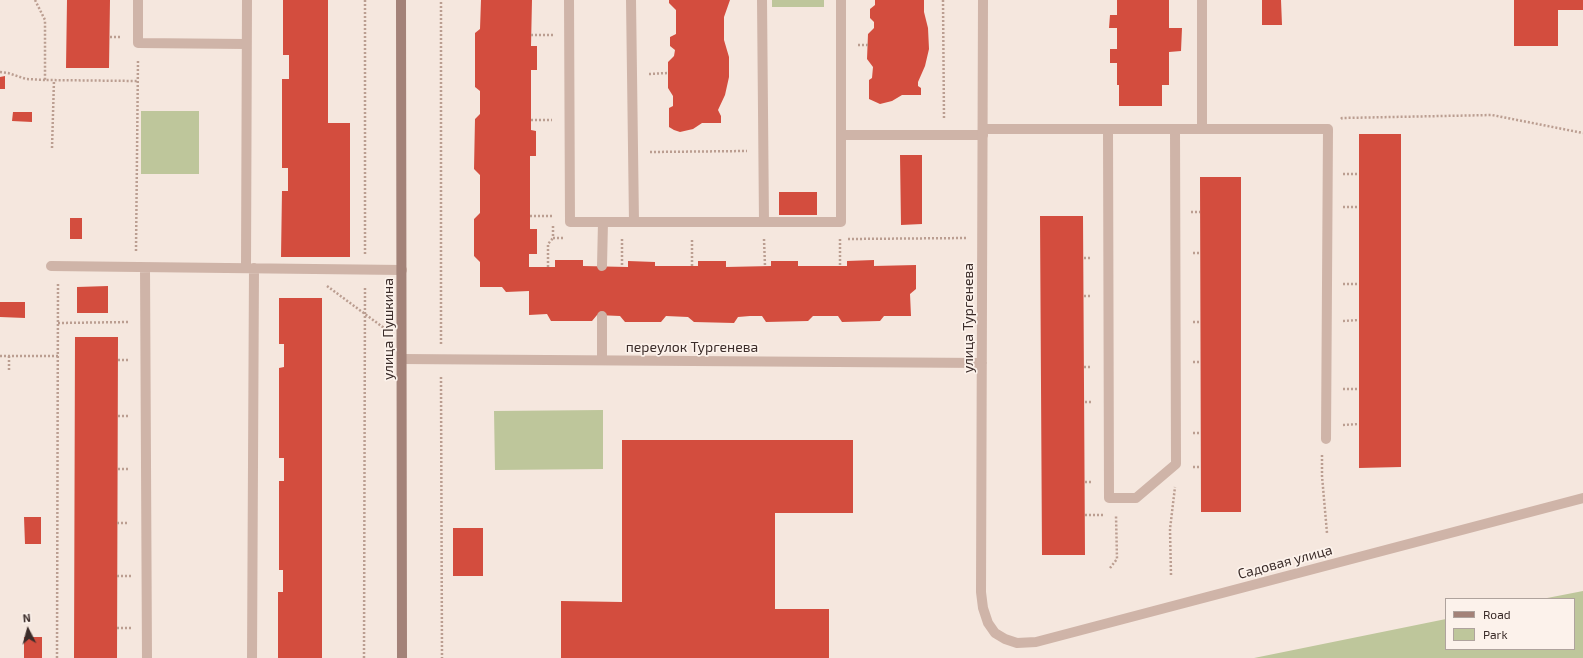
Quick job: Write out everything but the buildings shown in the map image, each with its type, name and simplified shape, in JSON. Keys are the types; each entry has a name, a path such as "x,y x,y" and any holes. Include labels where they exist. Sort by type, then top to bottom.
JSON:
{"main road":[{"name":"улица Пушкина","path":"401,0 402,658"}],"street":[{"path":"138,0 138,43 246,44"},
{"path":"247,0 246,44 250,268 252,658"},
{"path":"569,0 570,222 841,222 841,0"},
{"path":"631,0 634,222"},
{"path":"762,0 764,222"},
{"name":"улица Тургенева","path":"983,0 980,592 988,623 995,633"},
{"path":"1202,0 1202,129"},
{"path":"841,135 944,134 1108,129 1328,129 1326,439"},
{"path":"1108,129 1109,498 1136,498 1176,464 1175,129"},
{"path":"602,266 603,222"},
{"path":"55,266 402,270"},
{"path":"140,268 145,322 147,658"},
{"path":"602,316 602,360"},
{"name":"переулок Тургенева","path":"402,359 982,363"},
{"name":"Садовая улица","path":"995,633 1005,639 1017,643 1036,642 1583,498"}],"path":[{"path":"35,0 45,20 45,80"},
{"path":"364,658 365,0"},
{"path":"441,0 442,658"},
{"path":"943,0 944,134"},
{"path":"532,35 553,35 553,28"},
{"path":"138,43 137,81 140,268"},
{"path":"0,72 26,79 137,81"},
{"path":"52,148 54,80"},
{"path":"553,112 553,128"},
{"path":"1328,129 1342,118 1492,115 1583,133"},
{"path":"531,120 553,120"},
{"path":"633,152 763,151"},
{"path":"530,216 553,216 553,238 548,244 548,266"},
{"path":"553,238 567,238"},
{"path":"603,238 629,238"},
{"path":"622,238 622,267"},
{"path":"692,266 692,238 699,238"},
{"path":"832,239 982,238"},
{"path":"757,239 772,239"},
{"path":"764,239 765,266"},
{"path":"840,239 840,266"},
{"path":"55,266 58,323 57,658"},
{"path":"303,269 402,341"},
{"path":"58,323 145,322"},
{"path":"0,356 58,356"},
{"path":"9,356 9,370"},
{"path":"1322,454 1322,476 1327,533"},
{"path":"1171,575 1170,529 1174,507"},
{"path":"1085,516 1116,515"},
{"path":"1110,568 1117,559 1116,527"}],"green space":[{"path":"772,0 824,0 824,7 772,7"},
{"path":"141,111 199,111 199,174 141,174"},
{"path":"603,410 603,469 495,470 494,411"},
{"path":"1583,591 1583,658 1254,658 1445,619 1445,650 1575,650 1575,598 1547,598"}]}
